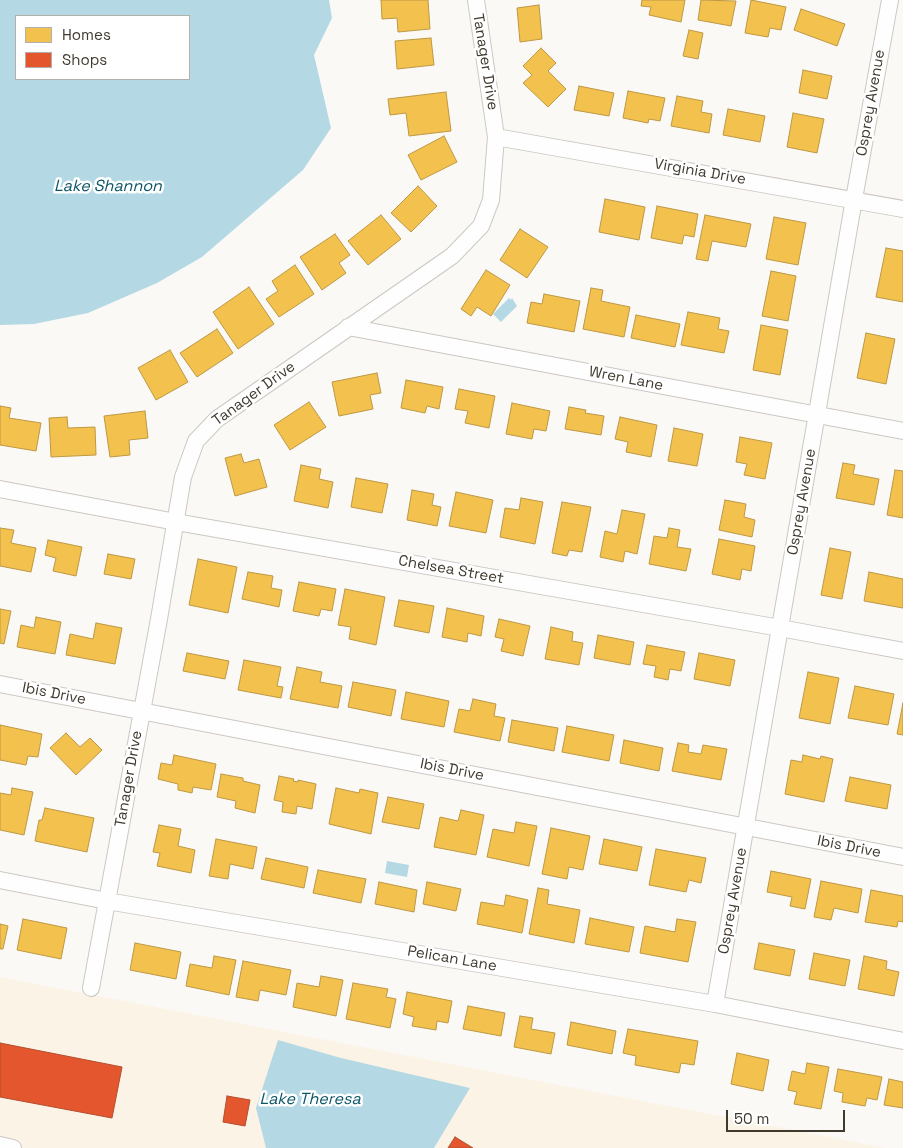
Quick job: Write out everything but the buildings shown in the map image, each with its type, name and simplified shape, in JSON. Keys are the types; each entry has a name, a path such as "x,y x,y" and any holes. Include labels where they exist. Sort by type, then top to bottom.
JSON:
{"street":[{"name":"Tanager Drive","path":"91,988 183,477 196,441 217,419 452,256 480,226 491,200 496,137 476,0"},
{"name":"Osprey Avenue","path":"715,1004 890,0"},
{"name":"Virginia Drive","path":"496,137 903,208"},
{"name":"Wren Lane","path":"348,327 903,431"},
{"name":"Chelsea Street","path":"0,489 903,651"},
{"name":"Ibis Drive","path":"0,684 903,857"},
{"name":"Pelican Lane","path":"0,880 107,901 715,1004 903,1041"},
{"path":"0,1146 13,1148"}],"shaded area":[{"path":"0,977 886,1148 0,1148"}],"water":[{"name":"Lake Shannon","path":"0,0 329,0 332,18 314,55 331,128 303,170 202,257 157,283 88,313 34,324 0,325"},
{"path":"509,298 511,300 512,298 517,306 501,322 493,314"},
{"path":"387,861 409,865 407,877 385,873"},
{"name":"Lake Theresa","path":"278,1040 341,1058 470,1088 434,1148 266,1148 256,1108"}]}
